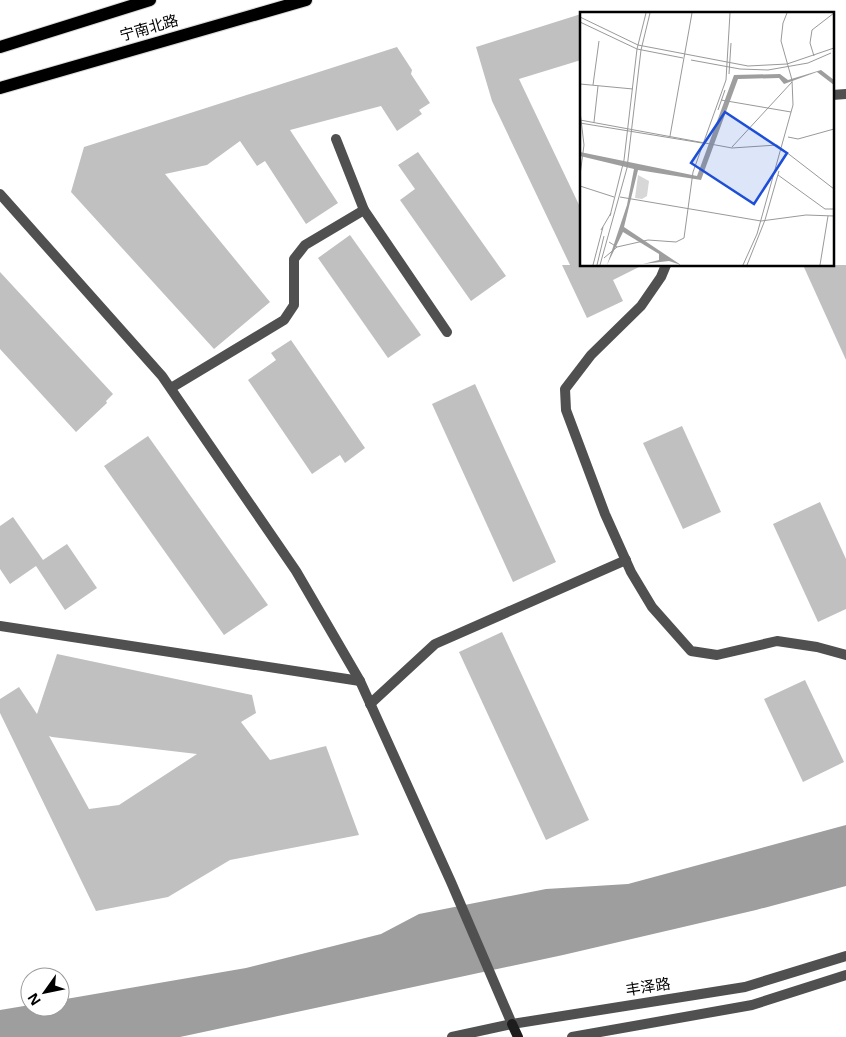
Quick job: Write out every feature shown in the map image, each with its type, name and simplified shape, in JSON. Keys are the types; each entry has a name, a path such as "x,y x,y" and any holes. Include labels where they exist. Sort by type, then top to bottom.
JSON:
{"main road":[{"name":"宁南北路","path":"0,47 150,0"},
{"name":"宁南北路","path":"0,88 306,0"}],"street":[{"path":"336,139 364,210 447,332"},
{"path":"0,194 162,376 296,571 360,681 451,882 518,1037"},
{"path":"171,388 284,320 294,305 294,259 305,245 364,210"},
{"path":"666,266 661,277 641,306 591,355 565,389 566,410 605,514 631,572 652,607 691,651 716,655 777,642 817,648 846,656"},
{"path":"370,704 435,644 626,560"},
{"path":"0,626 360,681"},
{"name":"丰泽路","path":"452,1037 512,1024 745,986 846,956"},
{"path":"572,1037 752,1005 846,975"}],"shaded area":[{"path":"846,825 846,886 756,910 563,955 180,1037 0,1037 0,1010 20,1007 20,1017 70,1017 70,998 246,968 381,934 419,914 546,889 628,884"}],"building":[{"path":"580,14 580,60 519,79 580,207 580,266 641,266 613,280 623,301 587,318 562,265 570,265 492,101 476,47"},
{"path":"397,47 412,70 411,74 430,103 419,110 422,114 397,131 381,106 290,130 338,203 306,224 265,161 257,166 240,141 207,165 165,174 270,302 214,349 71,192 84,147"},
{"path":"418,152 506,276 471,301 400,200 415,189 398,165"},
{"path":"350,235 421,335 388,358 318,258"},
{"path":"846,265 846,360 803,266"},
{"path":"0,272 113,394 106,401 107,403 76,432 0,349"},
{"path":"291,340 365,448 345,463 340,455 312,474 248,380 276,360 271,353"},
{"path":"475,384 556,562 513,582 432,404"},
{"path":"682,426 721,512 683,529 643,443"},
{"path":"148,436 268,605 224,635 104,466"},
{"path":"820,502 846,559 846,609 818,622 773,524"},
{"path":"13,517 43,560 67,544 97,588 65,610 36,566 10,584 0,569 0,526"},
{"path":"502,632 589,820 546,840 459,652"},
{"path":"57,654 252,695 256,713 241,722 270,760 326,746 359,835 230,860 168,897 96,911 0,713 0,699 19,687 37,714","holes":["49,736 197,754 119,805 89,809"]},
{"path":"805,680 844,762 803,782 764,699"}]}
